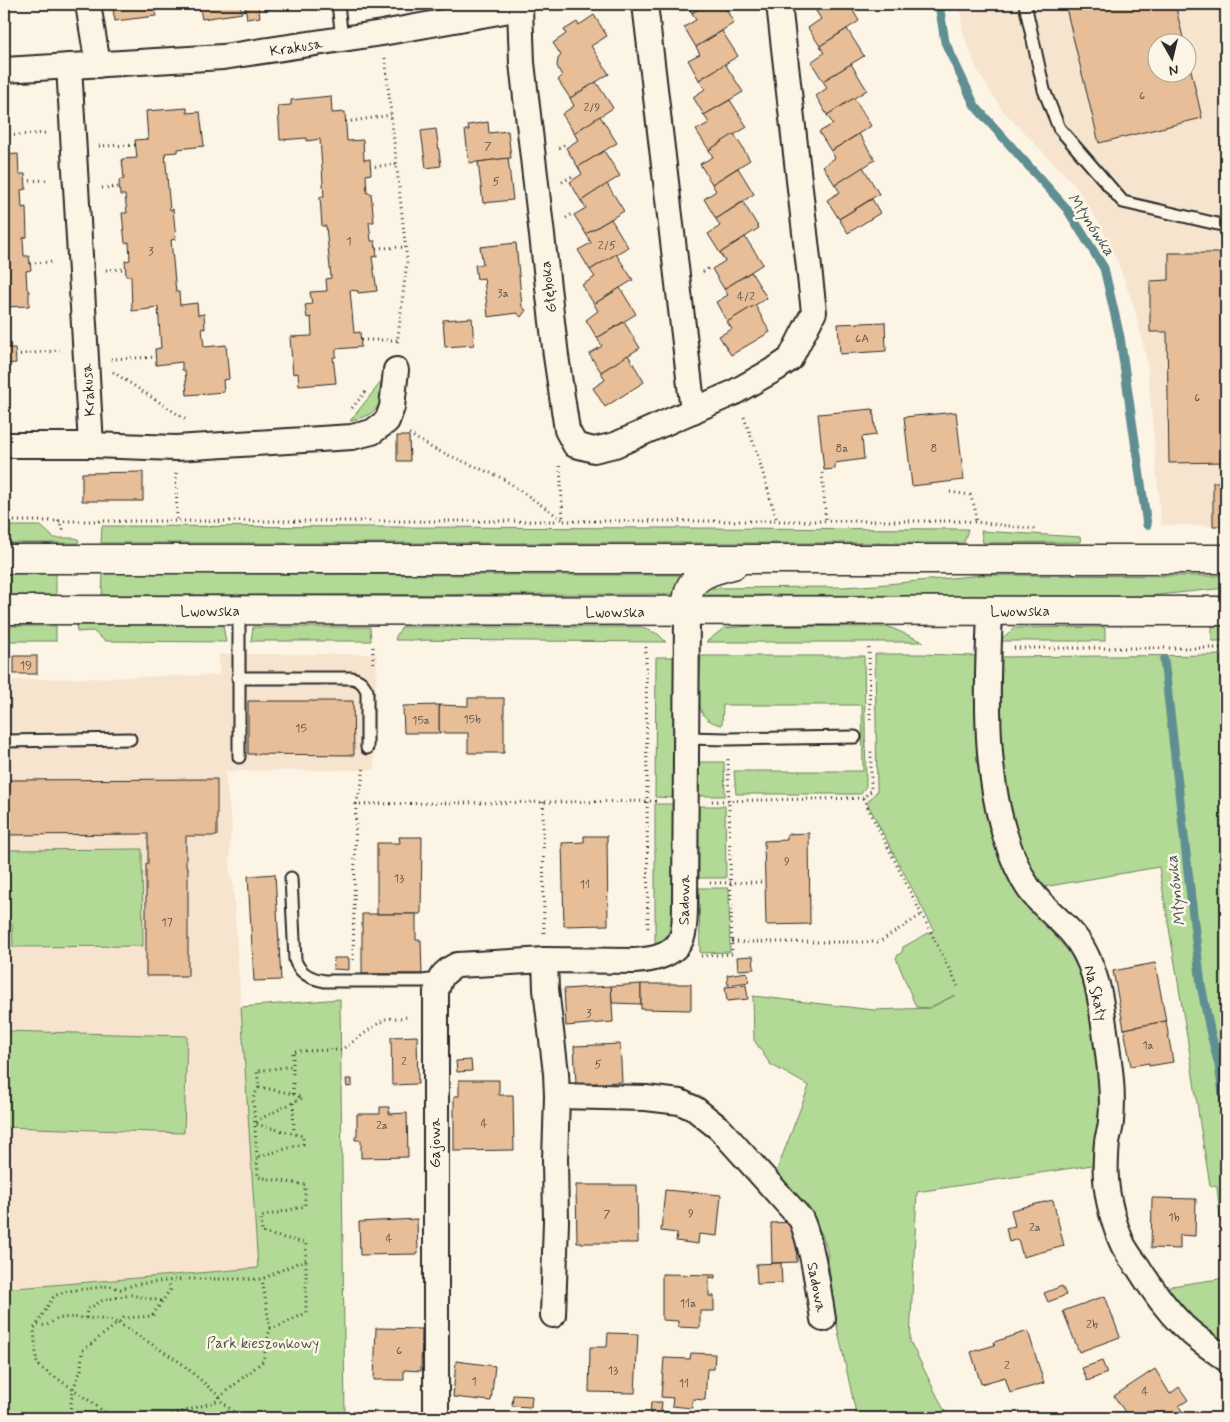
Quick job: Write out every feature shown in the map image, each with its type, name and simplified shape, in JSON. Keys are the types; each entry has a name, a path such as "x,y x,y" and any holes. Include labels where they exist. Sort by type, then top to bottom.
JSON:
{"main road":[{"path":"4,559 1226,559"},
{"path":"686,612 689,592 694,582 705,574 718,569 758,559"},
{"name":"Lwowska","path":"4,610 1226,611"}],"street":[{"path":"88,4 98,65"},
{"path":"645,4 693,411"},
{"path":"575,445 594,450 615,445 733,393 790,359 814,312 778,4"},
{"name":"Krakusa","path":"4,70 223,57 382,33 522,6"},
{"name":"Głęboka","path":"522,6 523,71 556,356 567,430 575,445"},
{"name":"Krakusa","path":"69,66 91,445"},
{"path":"4,445 91,445 176,448 352,437 372,432 387,421 392,407 396,370"},
{"name":"Na Skały","path":"990,611 988,648 989,738 996,803 1013,859 1023,880 1036,898 1080,945 1089,961 1098,987 1111,1075 1111,1122 1105,1164 1106,1182 1115,1222 1124,1246 1160,1300 1184,1326 1226,1359"},
{"name":"Sadowa","path":"674,949 683,936 684,921 686,612"},
{"path":"439,979 447,970 457,965 545,960 634,962 661,956 674,949"},
{"path":"545,960 546,989 557,1096 553,1315"},
{"name":"Gajowa","path":"436,1418 436,992 439,979"},
{"name":"Sadowa","path":"557,1096 646,1098 680,1102 695,1109 720,1129 801,1219 805,1229 823,1319"}],"lane":[{"path":"338,4 342,39"},
{"path":"1025,4 1044,90 1059,128 1123,202 1226,226"},
{"path":"239,611 239,757"},
{"path":"238,678 352,678 359,680 364,684 367,691 367,748"},
{"path":"686,738 855,738"},
{"path":"4,742 130,739"},
{"path":"291,878 295,960 298,967 306,975 325,981 422,981 439,979"}],"path":[{"path":"352,409 382,370 396,370 397,340 407,262 382,33"},
{"path":"346,122 391,115"},
{"path":"4,136 54,132"},
{"path":"92,146 136,145"},
{"path":"370,167 396,164"},
{"path":"25,181 57,180"},
{"path":"94,188 119,187"},
{"path":"376,248 406,247"},
{"path":"30,263 62,262"},
{"path":"97,271 125,269"},
{"path":"361,340 397,340"},
{"path":"15,355 66,350"},
{"path":"111,359 156,357"},
{"path":"110,370 189,422"},
{"path":"733,393 757,453 777,521"},
{"path":"387,421 432,448 502,478 563,520"},
{"path":"563,520 559,468 575,445"},
{"path":"176,448 177,520"},
{"path":"822,473 826,520"},
{"path":"950,492 970,495 975,508 976,522"},
{"path":"4,520 826,520 976,522 1041,529"},
{"path":"646,647 648,960"},
{"path":"869,648 870,724"},
{"path":"988,648 1226,648"},
{"path":"674,949 686,955 696,956 732,954 728,739"},
{"path":"708,802 862,798 871,791 870,743"},
{"path":"352,981 356,804 361,788"},
{"path":"862,798 958,986"},
{"path":"356,804 662,801"},
{"path":"543,802 545,960"},
{"path":"731,883 765,882"},
{"path":"732,942 879,942 921,915"},
{"path":"293,1094 293,1051 341,1050 385,1019 436,1014"},
{"path":"270,1328 277,1327 306,1313 306,1243 262,1233 261,1217 305,1206 305,1185 258,1177 253,1098 259,1087 257,1071 293,1066"},
{"path":"255,1124 302,1098 293,1094 259,1087"},
{"path":"294,1103 294,1133"},
{"path":"255,1124 303,1136 303,1144 257,1157"},
{"path":"113,1418 37,1365 34,1329 54,1296 67,1291 109,1286 121,1288 137,1284 186,1279 262,1279 306,1259"},
{"path":"163,1418 220,1398 263,1361 270,1328 262,1279"},
{"path":"69,1418 73,1389 80,1370 82,1351 124,1318 152,1316 170,1290 169,1281"},
{"path":"86,1318 87,1310 102,1300 131,1295 162,1301"},
{"path":"38,1324 46,1326 58,1319 86,1318 113,1320 180,1362 241,1418"}],"shaded area":[{"path":"959,4 1226,4 1226,526 1161,525 1147,361 1135,310 1119,266 1100,224 1074,184 1003,111 977,70 963,32"},
{"path":"219,654 377,654 374,770 225,771 232,828 230,873 233,884 258,1268 4,1289 4,680 219,675"}],"green space":[{"path":"389,372 385,391 379,405 369,414 350,421"},
{"path":"4,526 41,526 54,538 75,538 79,540 78,543 4,543"},
{"path":"102,526 968,529 964,543 101,543"},
{"path":"981,531 1080,537 1081,542 983,543"},
{"path":"56,573 56,595 4,595 4,574"},
{"path":"103,573 689,575 676,594 102,595"},
{"path":"982,575 1226,576 1226,588 1148,596 705,595 703,592 707,588 843,587"},
{"path":"76,625 223,625 226,642 105,641 93,631 77,632"},
{"path":"4,626 56,626 56,641 4,641"},
{"path":"754,626 889,627 924,642 706,642 724,628"},
{"path":"1212,626 1226,626 1226,641 1212,641"},
{"path":"253,627 370,627 371,641 251,641"},
{"path":"402,627 641,627 658,634 666,642 395,640"},
{"path":"1105,627 1105,641 1000,641 1013,628"},
{"path":"875,654 974,656 980,658 1017,883 1021,897 1069,952 1085,982 1100,1077 1102,1099 1092,1165 917,1192 910,1341 948,1418 857,1418 835,1317 827,1250 822,1235 813,1218 775,1175 809,1086 770,1064 754,1040 753,996 874,1010 930,1008 955,995 929,1008 916,1007 896,958 902,952 903,947 934,930 867,803 877,791"},
{"path":"1226,655 1226,1278 1217,1187 1210,1185 1159,867 1038,888 1001,802 996,657"},
{"path":"701,656 864,656 866,786 861,794 736,794 734,771 863,771 862,705 723,705 722,725 716,724 706,718 700,708"},
{"path":"656,657 675,657 674,798 655,797"},
{"path":"698,762 724,762 725,796 698,796"},
{"path":"655,804 674,804 674,921 667,935 657,945 655,945"},
{"path":"698,806 725,806 726,878 699,878"},
{"path":"142,849 143,946 13,947 12,924 4,924 4,850"},
{"path":"699,888 729,888 730,952 700,953"},
{"name":"Park kieszonkowy","path":"340,999 345,1418 4,1418 4,1289 258,1268 241,1007"},
{"path":"4,1031 187,1036 184,1133 4,1127"},
{"path":"1226,1278 1226,1344 1193,1318 1164,1287"}],"building":[{"path":"4,4 9,4 10,23 4,23"},
{"path":"112,4 154,4 156,16 115,21"},
{"path":"199,4 240,4 242,13 202,19"},
{"path":"245,4 258,4 260,17 247,19"},
{"path":"264,4 275,4 275,8 264,10"},
{"path":"687,4 707,4 692,13"},
{"path":"707,4 723,4 734,23 696,47 684,27 696,20 692,13"},
{"path":"811,4 828,4 816,11"},
{"path":"828,4 849,4 859,21 820,46 808,28 821,19 816,11"},
{"path":"1065,4 1175,4 1182,32 1148,32 1148,82 1194,82 1202,118 1099,143"},
{"path":"594,15 607,36 591,46 609,74 570,98 558,80 562,76 557,66 561,55 553,43 566,34 564,30 577,22 579,25"},
{"path":"847,29 864,56 823,81 811,62 824,53 820,46"},
{"path":"722,31 738,56 699,80 688,60 700,54 696,47"},
{"path":"725,64 743,92 704,115 693,97 705,89 699,80"},
{"path":"851,64 867,90 827,115 816,96 827,88 823,81"},
{"path":"596,82 613,108 574,133 562,114 574,106 570,98"},
{"path":"331,96 332,113 345,112 347,141 363,140 364,160 370,159 371,174 366,175 367,193 371,193 374,222 369,222 371,241 375,241 377,256 372,257 377,291 358,293 358,291 350,290 354,333 360,332 361,347 336,349 336,357 333,357 336,383 299,386 298,373 293,374 290,337 312,336 311,317 307,318 305,305 312,304 310,292 327,291 326,279 331,278 326,226 322,226 320,197 324,197 320,139 307,141 307,138 280,140 278,106 291,105 291,100"},
{"path":"854,98 871,126 831,151 819,132 833,124 827,115"},
{"path":"730,100 747,127 709,150 696,130 709,123 704,115"},
{"path":"187,108 187,113 200,112 204,146 178,149 178,152 165,153 170,210 173,209 176,239 171,240 176,292 179,292 180,305 197,303 198,315 204,314 205,329 202,328 204,347 226,345 229,379 223,380 224,392 187,395 185,370 182,370 182,362 156,365 155,349 161,348 158,307 132,311 131,276 126,276 125,261 130,260 129,242 125,243 122,213 127,213 125,195 120,195 119,180 124,179 122,159 137,158 135,140 148,139 146,111"},
{"path":"600,116 617,143 578,167 566,148 578,140 574,133"},
{"path":"488,122 489,133 508,131 511,158 469,163 465,130 469,130 468,125"},
{"path":"436,129 441,166 426,168 421,131"},
{"path":"734,134 750,160 712,184 700,164 713,157 709,150"},
{"path":"859,134 875,160 835,185 823,166 835,158 831,151"},
{"path":"604,151 620,176 581,201 570,182 582,174 578,167"},
{"path":"18,154 19,174 25,174 26,189 21,190 22,208 26,207 27,237 23,238 24,256 29,256 31,270 26,271 29,306 4,307 4,155"},
{"path":"508,158 513,200 483,203 478,162"},
{"path":"863,167 879,194 839,219 827,200 840,192 835,185"},
{"path":"738,168 754,194 716,219 704,199 716,191 712,184"},
{"path":"607,184 624,211 586,234 574,215 586,208 581,201"},
{"path":"872,199 880,213 848,233 839,219"},
{"path":"743,202 759,228 720,253 708,234 720,226 716,219"},
{"path":"611,219 628,247 590,270 578,250 591,243 586,234"},
{"path":"745,237 763,264 724,289 712,269 725,261 720,253"},
{"path":"516,243 522,307 526,310 521,317 517,313 488,317 484,278 477,279 475,265 483,264 480,247"},
{"path":"1169,253 1226,253 1226,462 1169,463 1167,332 1150,332 1150,281 1169,280"},
{"path":"616,254 633,280 594,304 582,285 595,277 590,270"},
{"path":"751,272 767,298 727,322 716,302 728,295 724,289"},
{"path":"620,288 636,314 597,338 586,320 598,311 594,304"},
{"path":"755,305 770,332 731,355 719,336 732,329 727,322"},
{"path":"4,307 7,348 15,348 16,363 4,364"},
{"path":"472,318 474,345 445,347 443,320"},
{"path":"624,322 640,348 601,372 589,354 602,346 597,338"},
{"path":"885,322 886,351 840,354 838,324"},
{"path":"628,355 644,382 605,407 593,388 605,380 601,372"},
{"path":"873,409 876,435 862,437 864,459 835,463 835,469 824,470 818,414"},
{"path":"956,412 964,480 912,486 904,417"},
{"path":"397,436 409,436 410,461 397,461"},
{"path":"143,472 143,501 82,501 82,473"},
{"path":"1213,482 1226,482 1226,526 1213,526"},
{"path":"14,656 37,656 37,674 14,674"},
{"path":"468,698 504,698 504,753 468,753 468,733 439,733 439,705 468,706"},
{"path":"248,701 353,701 354,755 248,754"},
{"path":"439,705 439,733 404,733 403,706"},
{"path":"217,779 217,836 186,836 186,867 188,867 188,976 146,976 146,864 148,864 148,834 5,835 5,780"},
{"path":"809,833 810,924 766,925 764,841 787,840 787,834"},
{"path":"584,836 607,836 608,925 564,926 562,843 584,842"},
{"path":"399,837 422,837 421,914 377,914 377,843 400,843"},
{"path":"275,874 281,980 254,981 248,876"},
{"path":"362,914 416,914 416,940 421,940 422,974 362,974"},
{"path":"753,956 754,969 738,970 737,957"},
{"path":"334,958 349,958 349,970 333,969"},
{"path":"1155,963 1166,1021 1124,1029 1113,971"},
{"path":"747,972 749,982 728,985 727,975"},
{"path":"641,984 641,1004 612,1003 611,986"},
{"path":"641,984 691,984 691,1010 641,1009"},
{"path":"746,985 748,999 727,1001 725,987"},
{"path":"611,986 613,1022 566,1026 564,989"},
{"path":"1166,1021 1173,1062 1149,1066 1149,1063 1131,1066 1124,1029"},
{"path":"417,1036 418,1084 392,1085 391,1037"},
{"path":"620,1044 622,1082 576,1084 574,1046"},
{"path":"471,1060 472,1071 457,1072 456,1061"},
{"path":"346,1079 352,1079 352,1086 347,1087"},
{"path":"459,1080 499,1080 499,1095 513,1095 514,1150 454,1151 454,1096 459,1096"},
{"path":"380,1107 389,1107 389,1114 407,1113 408,1157 361,1158 361,1140 355,1140 357,1136 357,1114 380,1114"},
{"path":"576,1185 637,1185 638,1243 577,1243"},
{"path":"665,1190 721,1195 717,1236 699,1234 698,1244 676,1241 677,1233 661,1231"},
{"path":"1152,1198 1196,1199 1195,1236 1180,1235 1180,1249 1151,1248"},
{"path":"1053,1200 1064,1246 1023,1257 1018,1239 1009,1242 1006,1228 1015,1226 1011,1210"},
{"path":"417,1219 418,1254 360,1255 359,1222"},
{"path":"795,1222 797,1262 772,1263 771,1223"},
{"path":"781,1263 782,1283 757,1284 756,1264"},
{"path":"662,1274 715,1275 715,1278 709,1277 709,1296 714,1296 714,1311 700,1311 700,1328 678,1327 678,1321 662,1320"},
{"path":"1062,1286 1066,1295 1048,1302 1044,1293"},
{"path":"1105,1296 1120,1337 1079,1352 1063,1311"},
{"path":"376,1328 422,1329 421,1371 404,1370 404,1380 374,1380"},
{"path":"1028,1331 1044,1383 1010,1393 1005,1377 981,1384 971,1352 995,1345 994,1342"},
{"path":"608,1333 638,1334 635,1393 589,1392 590,1347 607,1347"},
{"path":"691,1353 715,1354 714,1369 707,1369 705,1400 693,1399 692,1408 672,1406 673,1398 661,1397 664,1358 690,1359"},
{"path":"456,1361 495,1366 491,1401 453,1397"},
{"path":"1102,1361 1107,1373 1087,1381 1082,1368"},
{"path":"1155,1369 1170,1394 1179,1387 1188,1400 1179,1406 1186,1418 1129,1418 1114,1396"},
{"path":"513,1395 532,1396 531,1407 512,1406"},
{"path":"651,1402 662,1402 661,1411 678,1413 677,1418 650,1418"},
{"path":"374,1416 409,1417 409,1418 374,1418"}],"waterway":[{"name":"Młynówka","path":"939,4 945,42 975,106 1067,209 1104,268 1120,337 1147,525"},
{"name":"Młynówka","path":"1164,660 1201,985 1219,1065 1226,1116"}]}
